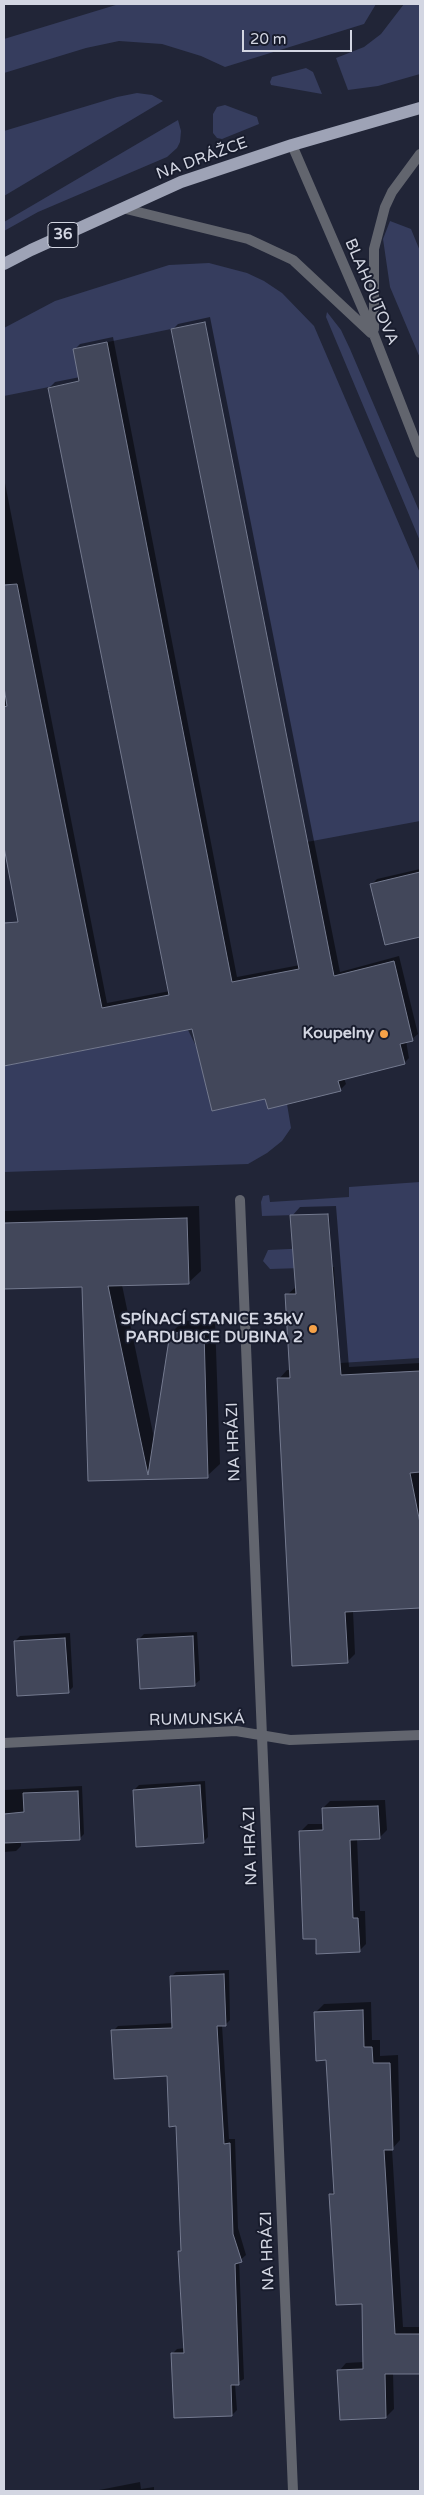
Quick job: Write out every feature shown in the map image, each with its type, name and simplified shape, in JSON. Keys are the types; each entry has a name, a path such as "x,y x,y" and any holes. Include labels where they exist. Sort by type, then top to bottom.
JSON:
{"main road":[{"name":"NA DRÁŽCE","path":"4,264 182,182 292,145 420,108"}],"street":[{"name":"BLAHOUTOVA","path":"292,145 374,335 420,452"},
{"path":"374,335 374,249 384,207 392,192 420,154"},
{"path":"122,208 248,239 292,260 374,335"},
{"name":"NA HRÁZI","path":"240,1200 293,2491"},
{"name":"RUMUNSKÁ","path":"4,1743 236,1731 290,1740 420,1735"}],"shaded area":[{"path":"119,4 376,4 364,24 225,67 201,56 162,44 119,41 86,48 4,73 4,39"},
{"path":"404,4 420,4 420,74 378,86 348,90 336,58 364,47 381,34"},
{"path":"306,68 313,72 322,94 271,85 272,77"},
{"path":"137,93 152,95 163,101 4,196 4,131 117,97"},
{"path":"225,105 257,117 259,124 222,139 217,138 213,133 213,114 217,107"},
{"path":"178,120 181,131 180,142 177,148 167,157 38,212 4,231 4,222"},
{"path":"390,221 411,229 420,251 420,358 390,287 383,239"},
{"path":"209,263 247,273 264,281 282,293 314,326 420,573 420,821 307,842 205,322 74,349 79,381 4,396 4,328 55,301 169,265"},
{"path":"327,312 341,330 350,349 420,513 420,541 326,317"},
{"path":"188,1030 197,1048 212,1111 265,1099 268,1109 287,1104 291,1128 282,1141 267,1153 248,1164 4,1172 4,1066"},
{"path":"420,1182 420,1358 340,1363 334,1267 270,1269 263,1261 268,1250 331,1247 329,1214 262,1216 261,1202 263,1196 269,1195 270,1202 349,1197 349,1187"}],"building":[{"path":"205,322 334,976 394,961 413,1041 400,1044 405,1064 338,1081 341,1091 268,1109 265,1099 212,1111 192,1029 4,1066 4,923 18,922 4,847 4,707 7,706 4,687 4,585 17,584 102,1008 169,995 48,388 79,381 73,349 107,342 232,982 299,969 171,329"},
{"path":"420,872 420,937 385,945 370,884"},
{"path":"328,1214 341,1375 420,1371 420,1472 410,1473 420,1523 420,1608 345,1612 348,1663 292,1666 277,1378 290,1378 285,1294 296,1294 290,1215"},
{"path":"187,1218 189,1284 108,1286 148,1475 170,1333 204,1332 208,1478 88,1481 82,1287 4,1289 4,1223"},
{"path":"193,1636 195,1686 140,1689 137,1639"},
{"path":"65,1638 69,1693 17,1696 14,1641"},
{"path":"200,1785 204,1843 136,1847 133,1790"},
{"path":"78,1791 80,1840 4,1843 4,1814 24,1812 23,1793"},
{"path":"378,1806 380,1839 350,1840 353,1918 358,1918 360,1952 316,1954 316,1939 303,1939 299,1831 323,1830 322,1808"},
{"path":"224,1974 226,2026 217,2026 224,2144 230,2143 233,2234 242,2262 235,2264 239,2385 231,2385 232,2416 174,2418 171,2353 184,2353 178,2251 181,2251 176,2126 169,2127 167,2076 114,2079 111,2030 172,2028 170,1976"},
{"path":"363,2010 364,2047 372,2047 373,2063 390,2063 393,2150 384,2150 395,2334 420,2334 420,2374 385,2374 386,2418 340,2420 337,2370 363,2369 362,2304 336,2305 329,2194 334,2194 326,2060 316,2061 314,2012"}],"place":[{"name":"Koupelny","path":"384,1034"},
{"name":"SPÍNACÍ STANICE 35kV PARDUBICE DUBINA 2","path":"313,1329"}]}
